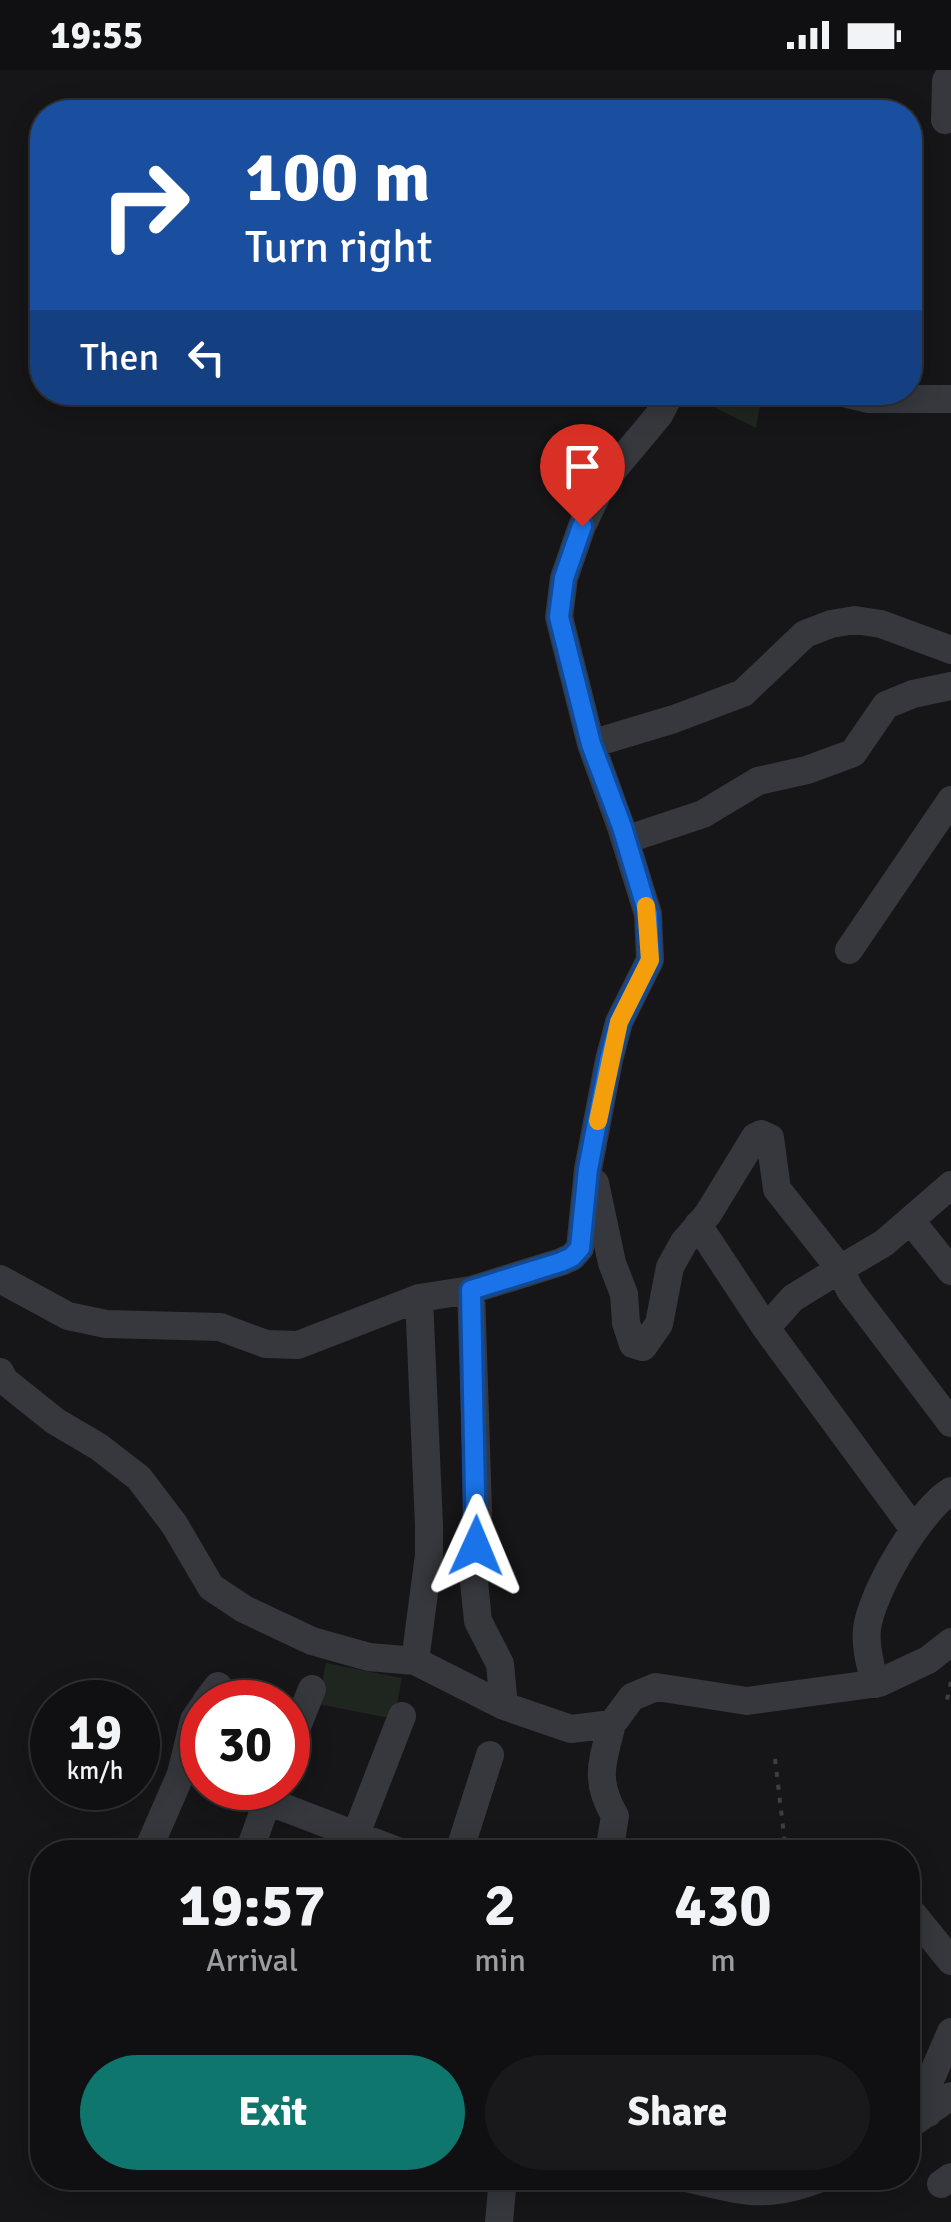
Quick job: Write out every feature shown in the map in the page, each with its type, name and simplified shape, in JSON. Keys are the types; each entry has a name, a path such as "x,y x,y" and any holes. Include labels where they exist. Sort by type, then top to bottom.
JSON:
{"street":[{"path":"944,120 946,81 951,72"},
{"path":"922,399 951,398"},
{"path":"0,1279 68,1316 106,1324 220,1327 266,1344 298,1345 419,1298 471,1290 572,1257 580,1248 588,1169 619,1022 650,960 648,914 591,744 559,617 564,578 603,482 664,405"},
{"path":"591,744 674,719 742,692 806,634 831,624 855,620 881,624 951,650"},
{"path":"626,840 703,814 758,781 853,754 886,704 951,686"},
{"path":"849,950 951,800"},
{"path":"588,1169 624,1294 626,1323 634,1344 643,1347 650,1341 663,1310 670,1267 755,1137 761,1134 770,1138 777,1188 951,1423"},
{"path":"766,1328 793,1298 884,1243 951,1185"},
{"path":"910,1221 951,1272"},
{"path":"698,1225 766,1328 913,1528"},
{"path":"471,1290 478,1511 474,1582 478,1621 500,1664 504,1706"},
{"path":"415,1661 429,1556 419,1298"},
{"path":"0,1372 5,1381 55,1421 139,1478 174,1524 211,1588 244,1609 312,1642 369,1657 415,1661 504,1706 570,1729 612,1724"},
{"path":"874,1684 867,1629 879,1595 913,1528 951,1491"},
{"path":"611,1840 616,1816 604,1798 600,1774 612,1724 632,1697 656,1688 747,1700 874,1684 928,1660 951,1642"},
{"path":"310,1693 312,1688"},
{"path":"353,1840 402,1716"},
{"path":"463,1840 490,1755"},
{"path":"152,1840 180,1778"},
{"path":"253,1840 263,1810"},
{"path":"295,1810 344,1840"},
{"path":"920,1923 951,1961"},
{"path":"929,2112 926,2092 951,2032"},
{"path":"499,2222 502,2190"},
{"path":"738,2190 787,2190"}],"path":[{"path":"951,1682 947,1700 951,1706"},
{"path":"775,1759 785,1840"}],"shaded area":[{"path":"760,405 756,428 716,408"},
{"path":"326,1663 402,1678 394,1719 318,1704"}],"slow traffic":[{"path":"598,1121 619,1022 650,960 646,906"}],"route":[{"path":"476,1546 471,1290 561,1262 580,1248 588,1169 609,1060 619,1022 650,960 648,914 622,827 591,744 559,617 564,578 582,526"}]}
